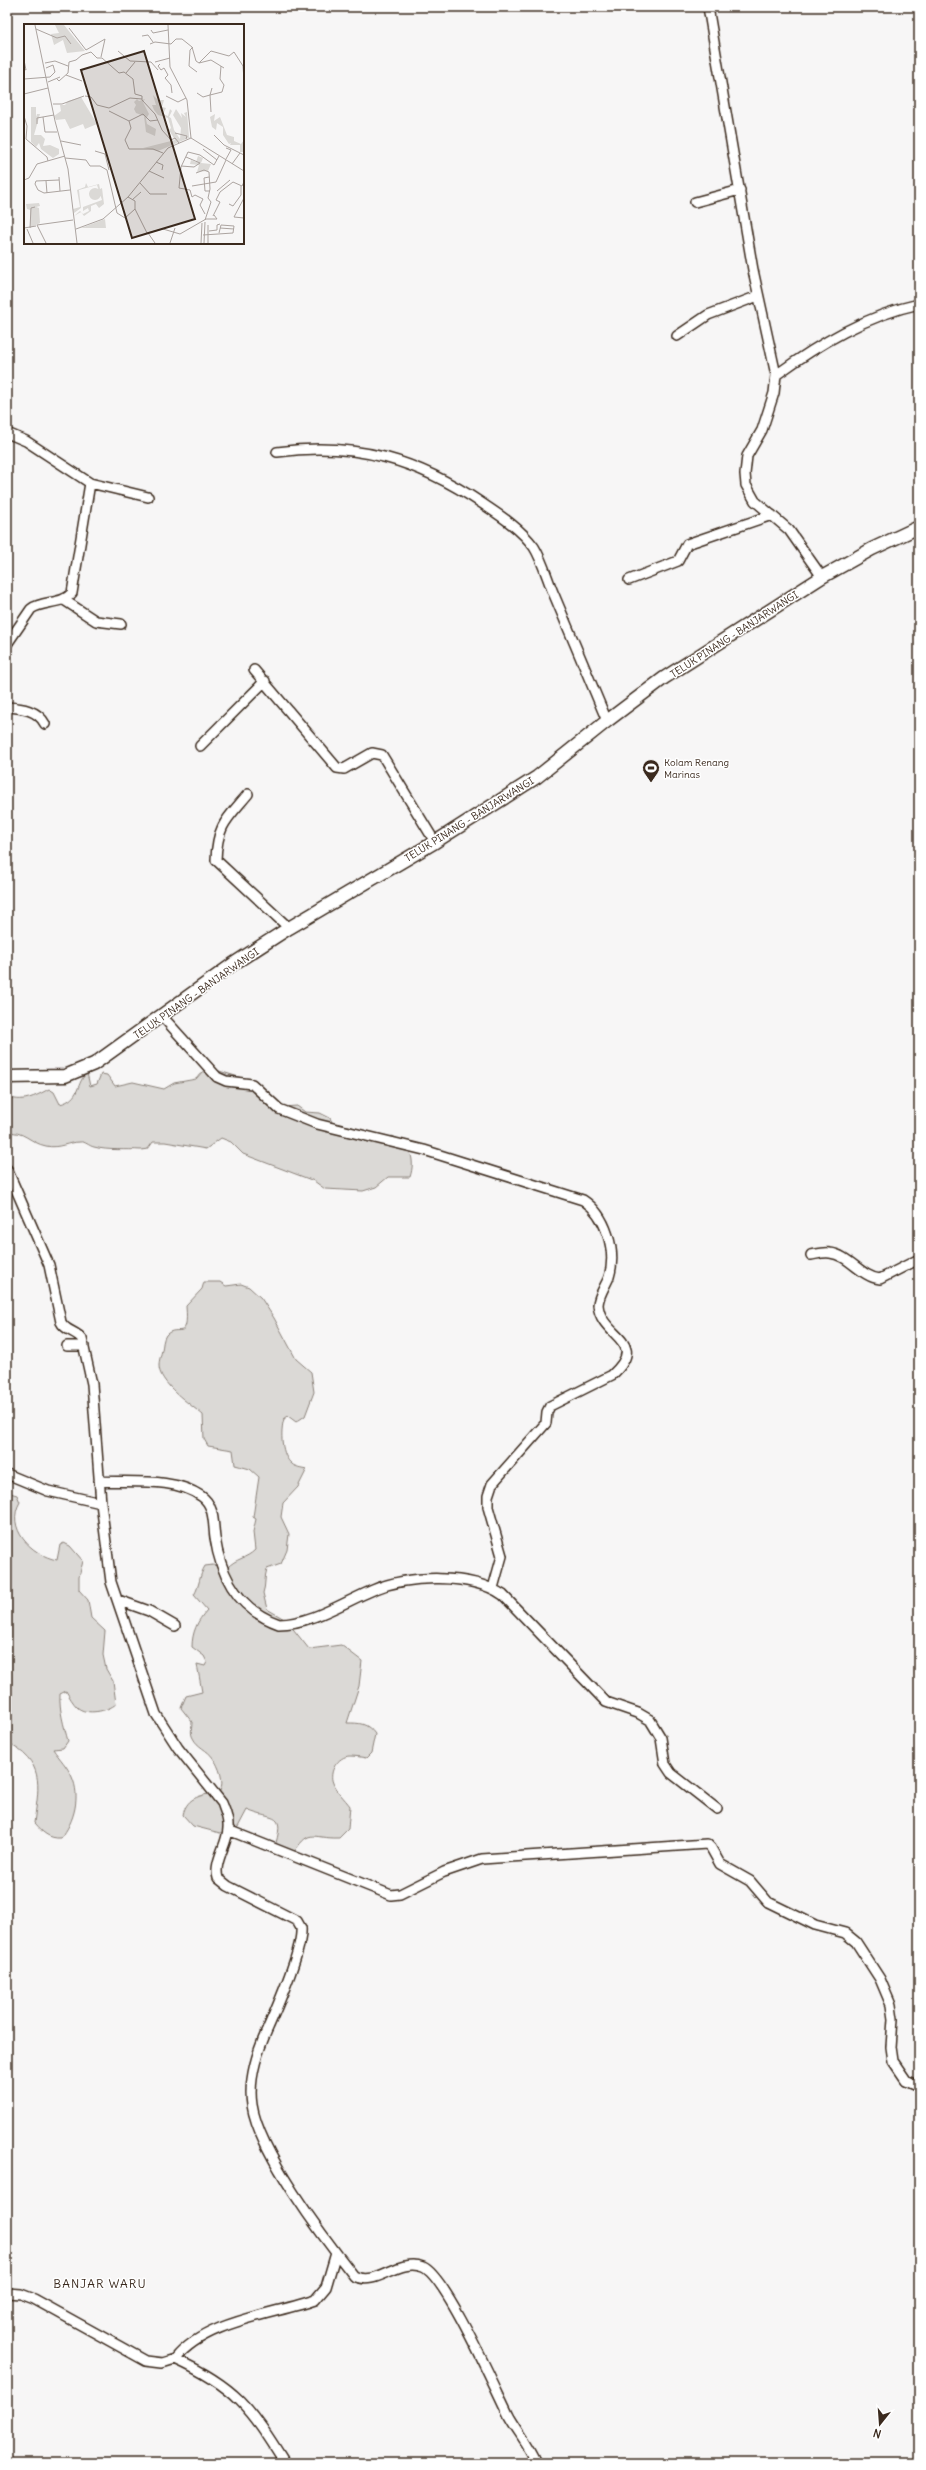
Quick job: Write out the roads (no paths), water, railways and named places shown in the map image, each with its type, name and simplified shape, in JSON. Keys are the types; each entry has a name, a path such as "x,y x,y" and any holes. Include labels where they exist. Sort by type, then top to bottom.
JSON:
{"main road":[{"name":"TELUK PINANG - BANJARWANGI","path":"7,1077 65,1076 82,1070 105,1058 233,964 289,928 434,842 536,777 607,720 664,678 822,577 872,549 919,527"}],"street":[{"path":"708,7 758,296 776,375 774,394 762,430 747,456 745,474 750,494 789,530 822,577"},
{"path":"695,202 740,190"},
{"path":"677,336 708,316 758,296"},
{"path":"776,375 815,348 852,328 905,307 919,304"},
{"path":"7,433 26,441 90,483 148,497"},
{"path":"277,452 302,448 334,448 364,451 408,463 456,486 507,520 534,547 607,720"},
{"path":"7,644 31,609 37,606 64,600 69,597 74,587 90,483"},
{"path":"629,580 678,561 687,544 772,515"},
{"path":"64,600 86,616 96,620 121,624"},
{"path":"254,670 337,768 344,769 372,753 382,755 434,842"},
{"path":"200,746 264,681"},
{"path":"7,706 36,713 41,717 45,724"},
{"path":"248,794 220,829 216,844 216,860 289,928"},
{"path":"162,1016 217,1077 226,1081 252,1084 279,1109 288,1114 317,1124 424,1150 583,1200 600,1216 609,1239 611,1255 610,1275 599,1299 598,1307 602,1319 626,1346 627,1356 620,1368 612,1375 550,1406 547,1412 546,1423 492,1484 488,1507 502,1556 493,1588"},
{"path":"7,1169 49,1265 61,1322 64,1328 80,1336 84,1346 92,1384 101,1503 111,1582 156,1714 186,1759 222,1803 226,1813 228,1830 217,1868 218,1878 228,1886 297,1921 301,1928 300,1941 284,1992 260,2047 253,2079 252,2105 259,2129 285,2178 336,2253 354,2276 369,2279 401,2266 410,2265 423,2266 433,2274 485,2364 510,2416 537,2463"},
{"path":"811,1255 830,1253 841,1257 873,1278 880,1279 919,1259"},
{"path":"67,1346 84,1346"},
{"path":"7,1474 48,1491 101,1503"},
{"path":"99,1481 168,1484 185,1488 203,1497 211,1509 220,1562 228,1583 234,1593 246,1604 279,1624 306,1619 389,1585 437,1578 454,1578 493,1588 503,1595 606,1702 638,1712 650,1720 661,1738 665,1764 671,1773 717,1809"},
{"path":"118,1600 149,1610 175,1626"},
{"path":"228,1830 391,1895 400,1894 455,1867 482,1859 707,1844 720,1864 750,1881 768,1902 810,1923 845,1932 856,1942 880,1979 891,2005 893,2019 891,2047 893,2061 906,2080 919,2086"},
{"path":"7,2292 22,2294 34,2299 146,2361 162,2363 175,2359 189,2344 208,2334 315,2300 326,2287 336,2253"},
{"path":"175,2359 197,2369 238,2397 254,2416 285,2463"}],"place":[{"name":"Kolam Renang Marinas","path":"651,783"}],"district":[{"name":"BANJAR WARU","path":"100,2284"}]}
